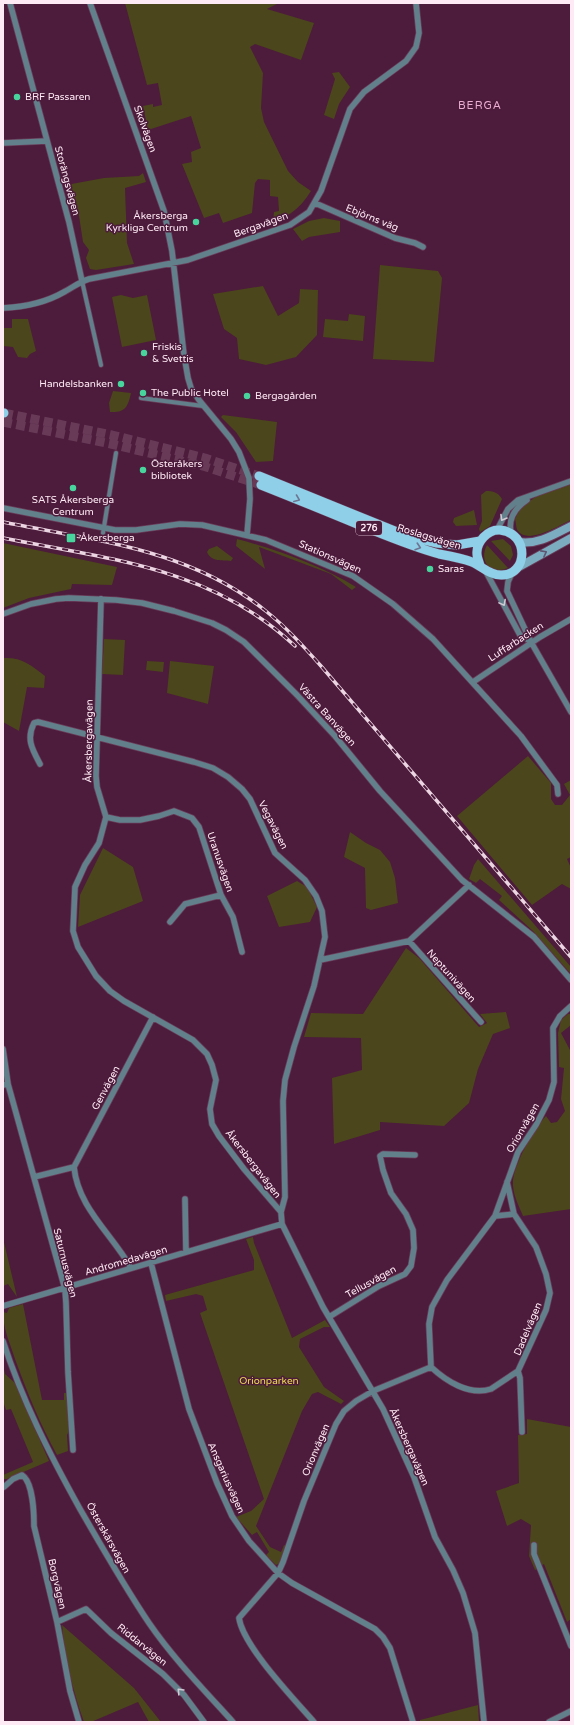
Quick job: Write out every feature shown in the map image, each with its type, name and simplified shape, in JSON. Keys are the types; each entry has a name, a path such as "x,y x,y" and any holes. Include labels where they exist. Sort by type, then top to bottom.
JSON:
{"main road":[{"name":"Roslagsvägen","path":"497,530 488,534 480,541 457,545 436,543 407,536 260,480 406,543 482,567 494,575 503,576 571,538"},
{"path":"519,542 536,542 571,526"},
{"path":"497,530 511,533 519,542 522,549 522,559 515,570"},
{"path":"480,541 477,553 482,567"}],"street":[{"name":"Storängsvägen","path":"10,3 69,222 101,365"},
{"name":"Skolvägen","path":"90,3 164,211 174,264 186,370 191,388 203,406 231,439 243,460 249,478 250,491 247,534"},
{"name":"Bergavägen","path":"3,308 35,304 51,299 82,281 174,264 290,225 309,212 315,203 350,109 364,92 406,61 416,46 419,33 416,3"},
{"path":"3,142 47,141"},
{"name":"Ebjörns väg","path":"315,203 395,238 415,243 423,247"},
{"path":"141,398 203,406"},
{"path":"104,531 116,453"},
{"path":"497,530 508,509 518,500 571,481"},
{"path":"511,533 510,522 515,510 535,494"},
{"name":"Stationsvägen","path":"3,508 104,531 192,524 247,534 329,565 366,583 427,632 518,732 557,785 558,794"},
{"path":"482,567 520,635 531,642"},
{"path":"515,570 508,582 507,591 531,642 571,712"},
{"name":"Västra Banvägen","path":"3,614 31,604 56,599 101,599 142,603 212,623 226,630 244,642 305,704 380,791 469,885 534,937 571,980"},
{"name":"Åkersbergavägen","path":"101,599 97,787 106,817 99,843 85,865 75,887 73,922 74,937 78,947 102,984 124,1001 193,1040 207,1054 216,1080 210,1110 212,1124 227,1147 274,1206 281,1212 282,1224 329,1317 373,1391 406,1458 432,1530 452,1570 471,1617 475,1633 484,1722"},
{"name":"Luffarbacken","path":"472,682 531,642 571,619"},
{"name":"Vegavägen","path":"40,764 29,742 30,732 34,723 44,722 175,756 213,768 228,777 242,789 250,799 275,853 305,880 316,896 322,911 325,937 314,986 294,1046 285,1080 283,1101 285,1197 281,1212"},
{"name":"Uranusvägen","path":"106,817 120,820 140,820 174,811 192,818 199,827 221,895 233,918 242,952"},
{"path":"320,960 409,941 469,885"},
{"path":"170,922 185,904 221,895"},
{"name":"Neptunivägen","path":"409,941 481,1022"},
{"name":"Orionvägen","path":"314,1722 250,1644 240,1624 239,1618 278,1573 304,1501 336,1424 347,1408 373,1391 431,1367 429,1324 432,1307 448,1280 495,1216 518,1152 536,1125 549,1100 554,1082 553,1028 560,1016 571,1006"},
{"name":"Genvägen","path":"74,1168 153,1017"},
{"name":"Saturnusvägen","path":"3,1049 5,1085 34,1177 65,1289 73,1450"},
{"name":"Tellusvägen","path":"329,1317 379,1286 405,1274 409,1270 414,1248 413,1230 406,1214 391,1193 380,1156 383,1154 415,1155"},
{"path":"34,1177 74,1168 80,1193 87,1208 124,1256 131,1268"},
{"name":"Dadelvägen","path":"431,1367 438,1374 459,1387 473,1390 491,1389 518,1372 546,1310 550,1293 546,1274 536,1247 514,1214 506,1182"},
{"path":"185,1199 186,1252"},
{"path":"495,1216 514,1214"},
{"name":"Andromedavägen","path":"3,1306 282,1224"},
{"name":"Ansgariusvägen","path":"151,1263 188,1409 226,1505 238,1525 260,1555 278,1573 292,1583 375,1629 383,1637 393,1656 414,1722"},
{"name":"Österskärsvägen","path":"3,1342 12,1369 54,1462 122,1582 150,1624 180,1663 233,1722"},
{"name":"Dadelvägen","path":"518,1372 520,1378 522,1432"},
{"name":"Borgvägen","path":"3,1487 18,1476 22,1475 27,1479 34,1512 34,1526 57,1622 70,1691 79,1722"},
{"path":"534,1545 534,1554 571,1646"},
{"name":"Riddarvägen","path":"57,1622 86,1608 111,1633 163,1674 179,1690 204,1722"},
{"path":"549,1722 571,1711"}],"green space":[{"path":"125,3 279,3 267,9 314,23 301,60 255,44 250,47 263,73 261,108 264,122 288,171 298,182 311,191 295,210 273,223 274,212 279,211 278,197 270,196 270,180 258,179 255,183 252,213 223,223 219,213 204,218 182,164 192,162 191,152 201,148 191,116 148,130 143,106 153,104 153,107 162,105 158,83 147,85"},
{"path":"339,72 350,87 339,104 334,119 324,115 335,79 332,73"},
{"path":"143,173 146,182 125,188 127,243 134,264 96,270 90,269 86,258 89,250 83,242 79,216 71,190 67,192 66,185 104,178 139,176"},
{"path":"324,218 340,221 340,232 309,237 302,241 293,229 309,221"},
{"path":"380,265 438,271 442,278 434,362 373,359"},
{"path":"263,286 278,316 299,303 300,289 318,290 317,335 296,357 266,365 239,359 237,338 224,329 213,294"},
{"path":"121,295 133,298 147,295 156,340 122,347 112,297"},
{"path":"349,314 365,316 363,341 323,337 325,319 348,321"},
{"path":"12,319 28,319 36,351 30,354 27,358 18,357 13,347 3,346 3,328 12,328"},
{"path":"113,391 131,393 129,402 125,408 119,411 110,412 109,403"},
{"path":"223,415 277,422 273,461 256,462 236,432 221,417"},
{"path":"571,484 571,520 544,533 536,535 523,535 518,531 515,519 521,507 537,496"},
{"path":"486,491 495,492 502,499 490,526 480,532 479,529 482,521 481,495"},
{"path":"474,510 477,525 456,526 453,522 454,518"},
{"path":"237,539 268,548 313,565 342,579 356,587 352,590 331,574 259,547 265,569 236,546"},
{"path":"503,539 511,546 513,555 510,561 491,541"},
{"path":"3,543 117,567 112,585 72,584 71,589 29,598 3,608"},
{"path":"487,545 508,568 496,570 488,566 484,557"},
{"path":"217,546 233,558 231,561 217,560 209,555 207,552 209,549"},
{"path":"104,639 125,640 123,675 102,674"},
{"path":"3,658 16,659 26,662 45,676 44,688 27,687 19,731 3,722"},
{"path":"147,661 164,662 163,672 146,670"},
{"path":"170,661 214,666 208,704 167,693"},
{"path":"528,756 551,783 551,799 555,805 562,805 570,795 564,784 571,780 571,857 567,859 571,868 571,889 562,884 532,905 457,816"},
{"path":"350,832 366,843 380,850 390,862 395,878 398,903 371,910 366,908 365,868 344,857"},
{"path":"103,848 133,867 143,901 78,927 80,895"},
{"path":"478,859 571,967 571,974 533,931 499,900 502,896 480,879 476,883 469,879"},
{"path":"297,881 307,887 317,907 310,922 279,927 267,896"},
{"path":"406,948 419,958 479,1027 487,1023 480,1014 506,1012 510,1028 493,1034 478,1069 469,1103 444,1126 380,1122 380,1130 334,1144 332,1078 362,1070 361,1038 304,1037 311,1013 363,1014"},
{"path":"568,1014 571,1014 571,1025 561,1033 571,1052 571,1209 523,1216 513,1186 513,1178 519,1159 530,1139 546,1116 551,1123 557,1122 565,1111 561,1099 564,1068 559,1067 558,1033 561,1020"},
{"name":"Orionparken","path":"253,1237 254,1243 292,1338 325,1320 330,1327 324,1327 300,1339 299,1347 324,1387 344,1401 341,1404 318,1392 312,1394 302,1411 256,1526 270,1547 281,1552 284,1545 287,1546 281,1563 276,1565 266,1555 269,1552 257,1532 252,1535 236,1517 251,1511 264,1499 200,1313 207,1310 203,1296 196,1294 166,1301 165,1295 254,1270 254,1260 246,1239"},
{"path":"3,1238 17,1297 8,1284 3,1286"},
{"path":"23,1304 42,1400 64,1400 64,1393 66,1393 70,1429 67,1435 68,1451 57,1455 29,1396 5,1330 3,1312 7,1313 9,1308"},
{"path":"3,1365 5,1374 15,1383 49,1461 7,1479 3,1479 3,1475 33,1462 11,1409 6,1410 3,1401"},
{"path":"527,1419 571,1427 571,1619 567,1622 544,1564 535,1570 529,1556 531,1525 521,1519 507,1526 496,1491 519,1483 518,1435 527,1434"},
{"path":"62,1625 134,1688 161,1722 149,1722 138,1702 91,1722 84,1722 70,1675"},
{"path":"478,1705 479,1722 420,1722 420,1720"}],"tunnel":[{"path":"4,413 112,435 205,458 259,476"},
{"path":"3,422 111,444 203,466 261,485"}],"railway":[{"path":"3,522 108,542 141,550 174,561 206,574 237,591 267,612 288,631 321,666 571,957"},
{"path":"3,538 121,561 194,583 229,599 263,620 295,646"}],"place":[{"name":"BRF Passaren","path":"17,97"},
{"name":"Åkersberga Kyrkliga Centrum","path":"196,222"},
{"name":"Friskis & Svettis","path":"144,353"},
{"name":"Handelsbanken","path":"121,384"},
{"name":"The Public Hotel","path":"143,393"},
{"name":"Bergagården","path":"247,396"},
{"name":"Österåkers bibliotek","path":"143,470"},
{"name":"SATS Åkersberga Centrum","path":"73,488"},
{"name":"Åkersberga","path":"71,538"},
{"name":"Saras","path":"430,569"}],"district":[{"name":"BERGA","path":"480,105"}]}
